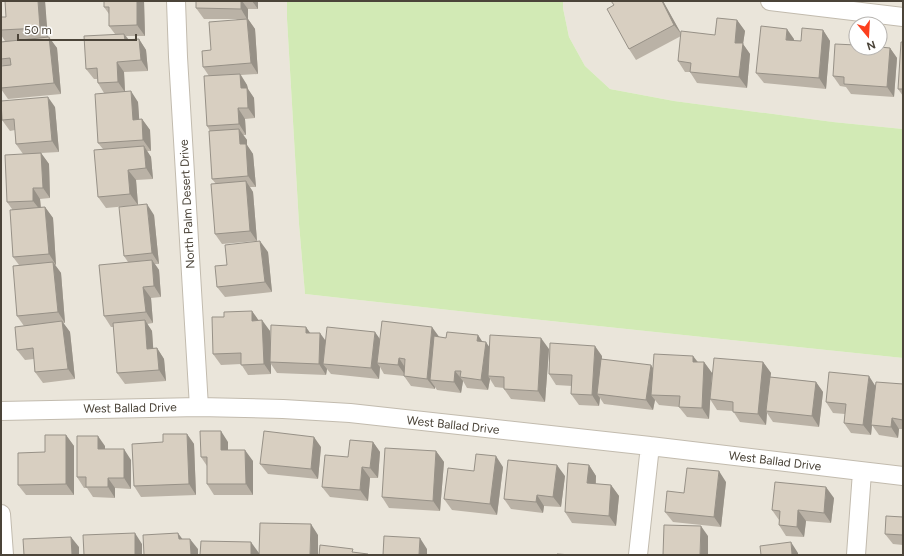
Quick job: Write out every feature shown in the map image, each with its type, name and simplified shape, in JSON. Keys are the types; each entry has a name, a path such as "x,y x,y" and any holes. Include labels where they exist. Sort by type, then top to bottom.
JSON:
{"street":[{"name":"North Palm Desert Drive","path":"176,1 178,65 199,407"},
{"path":"770,1 903,17"},
{"name":"West Ballad Drive","path":"1,410 199,407 284,409 350,413 903,476"},
{"path":"638,555 650,446"},
{"path":"856,555 862,472"},
{"path":"1,514 4,555"}],"shaded area":[{"path":"1,1 287,1 299,224 305,294 903,358 903,555 1,555"},
{"path":"563,1 903,1 903,129 833,122 674,101 610,89 585,66 569,37"}],"green space":[{"path":"287,1 563,1 569,37 585,66 610,89 674,101 833,122 903,129 903,358 305,294 299,224"}],"building":[{"path":"5,1 38,1 40,28 1,30 1,17 6,17"},
{"path":"104,1 137,1 137,25 109,26 109,7 104,7"},
{"path":"196,1 241,1 241,9 196,8"},
{"path":"611,1 662,1 674,25 629,49 607,9 614,5"},
{"path":"717,18 737,20 735,43 743,43 739,77 690,72 691,63 678,61 681,31 715,35"},
{"path":"247,19 251,63 203,67 202,51 211,50 209,22"},
{"path":"761,26 787,29 786,40 801,41 802,28 823,30 819,78 756,73"},
{"path":"124,34 125,40 139,39 141,60 117,62 118,82 98,83 97,68 86,69 84,36"},
{"path":"49,37 54,83 1,88 1,66 11,65 10,58 1,59 1,42"},
{"path":"901,42 903,42 903,89 898,89"},
{"path":"835,44 848,45 848,56 888,56 888,48 890,48 887,87 844,84 844,77 833,76"},
{"path":"240,74 241,88 247,88 248,108 238,108 239,124 207,126 204,76"},
{"path":"131,91 133,120 142,119 143,140 98,143 95,94"},
{"path":"48,97 52,141 16,144 14,119 2,120 1,101"},
{"path":"239,129 240,144 246,144 248,176 212,179 209,131"},
{"path":"144,146 146,168 128,170 130,194 98,197 94,150"},
{"path":"41,153 43,188 33,188 33,201 7,202 5,155"},
{"path":"246,181 250,231 215,234 211,184"},
{"path":"147,204 152,253 124,256 119,207"},
{"path":"45,207 49,254 13,257 10,210"},
{"path":"260,241 265,282 217,287 215,266 227,265 225,245"},
{"path":"152,260 154,286 143,287 146,312 104,316 99,265"},
{"path":"53,262 58,312 17,316 13,266"},
{"path":"252,311 252,321 262,320 264,364 241,365 241,353 213,354 212,317 224,317 224,312"},
{"path":"145,320 147,349 157,348 159,370 117,373 113,323"},
{"path":"62,321 68,369 35,372 33,348 17,350 15,327"},
{"path":"382,321 432,327 427,379 404,376 405,359 399,358 398,365 377,363"},
{"path":"271,325 306,327 306,333 320,333 319,364 270,362"},
{"path":"327,327 375,332 371,368 323,364"},
{"path":"447,332 478,335 477,341 486,342 481,380 460,377 461,371 455,371 454,382 430,380 434,336 446,338"},
{"path":"490,335 541,338 538,391 504,389 504,377 488,376"},
{"path":"550,343 595,346 592,395 571,394 572,375 549,374"},
{"path":"654,354 693,356 693,362 704,362 702,408 679,407 680,396 651,395"},
{"path":"714,358 763,362 758,414 733,412 733,402 710,399"},
{"path":"601,359 651,365 646,400 597,394"},
{"path":"829,372 869,376 863,425 844,423 846,404 826,402"},
{"path":"770,377 816,382 812,416 766,411"},
{"path":"876,382 903,384 903,420 892,418 891,427 871,425"},
{"path":"200,431 221,431 221,450 245,450 246,484 207,484 207,457 201,457"},
{"path":"264,431 314,437 311,469 260,464"},
{"path":"163,434 187,434 189,484 134,486 132,444 163,442"},
{"path":"45,435 66,435 66,484 18,485 18,453 45,452"},
{"path":"77,436 98,436 98,449 124,449 124,478 108,478 108,487 86,487 86,477 77,477"},
{"path":"350,440 373,442 370,468 362,467 360,490 322,487 325,455 348,457"},
{"path":"385,448 436,451 433,501 382,497"},
{"path":"476,454 496,456 490,504 444,499 448,468 474,471"},
{"path":"508,460 557,465 553,497 537,495 536,502 504,499"},
{"path":"568,463 589,465 587,483 611,485 609,516 565,512"},
{"path":"687,468 719,471 714,517 665,512 667,491 684,493"},
{"path":"775,482 826,487 824,513 798,510 797,527 779,525 780,511 772,510"},
{"path":"886,516 903,517 903,535 885,534"},
{"path":"260,523 311,524 310,555 259,555"},
{"path":"664,525 701,526 700,555 663,555"},
{"path":"135,533 135,555 84,555 83,535"},
{"path":"178,533 179,539 190,539 191,555 144,555 143,535"},
{"path":"384,536 420,538 419,555 383,555"},
{"path":"71,537 72,555 24,555 23,539"},
{"path":"201,541 251,542 251,555 200,555"},
{"path":"791,542 792,555 761,555 760,546"},
{"path":"320,545 353,549 352,552 368,555 319,555"}]}
